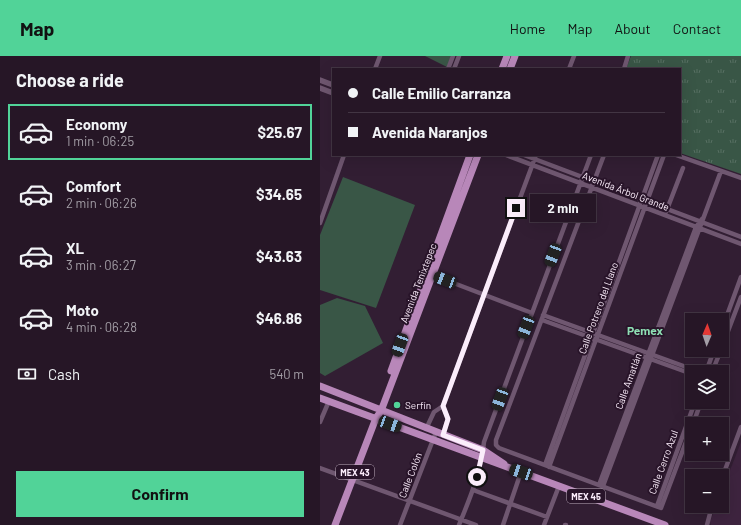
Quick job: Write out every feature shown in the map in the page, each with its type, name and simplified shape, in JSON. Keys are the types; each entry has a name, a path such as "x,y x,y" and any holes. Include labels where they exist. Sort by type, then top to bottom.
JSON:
{"main road":[{"path":"502,68 507,56"},
{"path":"510,68 515,56"},
{"name":"Avenida Tenixtepec","path":"454,208 470,156"},
{"name":"Avenida Tenixtepec","path":"375,418 454,208 478,156"},
{"name":"MEX 45","path":"320,386 426,429 483,458 665,525"},
{"name":"MEX 45","path":"320,398 375,418 438,435 483,450 507,467"},
{"name":"MEX 43","path":"335,525 375,418"}],"street":[{"path":"375,68 380,56"},
{"path":"448,68 453,56"},
{"path":"454,68 459,56"},
{"path":"569,68 574,56"},
{"path":"624,68 628,56"},
{"path":"320,80 332,85"},
{"path":"320,88 332,93"},
{"path":"320,223 344,156"},
{"name":"Avenida Árbol Grande","path":"509,156 741,244"},
{"path":"459,525 473,490 483,458 484,442 591,156"},
{"path":"601,486 499,448 496,445 496,440 604,156"},
{"name":"Calle Potrero del Llano","path":"653,177 658,156"},
{"name":"Calle Potrero del Llano","path":"547,466 653,177 664,156"},
{"path":"679,156 741,178"},
{"path":"426,429 434,412 443,406 536,157"},
{"name":"Avenida Árbol Grande","path":"536,157 594,183 701,221 741,237"},
{"path":"665,216 683,168"},
{"name":"Calle Amatlán","path":"601,486 649,356 721,171"},
{"path":"429,274 532,313"},
{"path":"728,313 741,277"},
{"path":"729,328 741,297"},
{"path":"729,313 734,315"},
{"path":"542,318 649,356 685,371"},
{"path":"649,356 685,367"},
{"path":"320,422 329,401"},
{"name":"Calle Colón","path":"400,525 438,435 448,419 443,406"},
{"name":"Calle Cerro Azul","path":"601,486 659,507 683,443 693,409"},
{"path":"725,469 741,427"},
{"name":"Calle Cerro Azul","path":"683,443 685,439"},
{"path":"320,468 476,525"},
{"path":"503,525 521,472"},
{"path":"544,525 559,486"},
{"path":"473,490 547,517"},
{"path":"707,525 710,513"}],"shaded area":[{"path":"741,442 741,525 711,525 710,522 713,513 729,513 729,473"}],"green space":[{"path":"425,56 451,56 447,67"},
{"path":"631,56 741,56 741,174 681,153 681,68 626,68"},
{"path":"343,177 415,205 376,308 320,290 320,235"},
{"path":"337,298 365,306 383,343 325,376 320,373 320,305"}],"place":[{"name":"Serfín","path":"397,405"}],"district":[{"name":"Pemex","path":"645,330"}],"route":[{"path":"477,477 483,458 483,450 443,435 448,419 443,406 516,208"}]}
